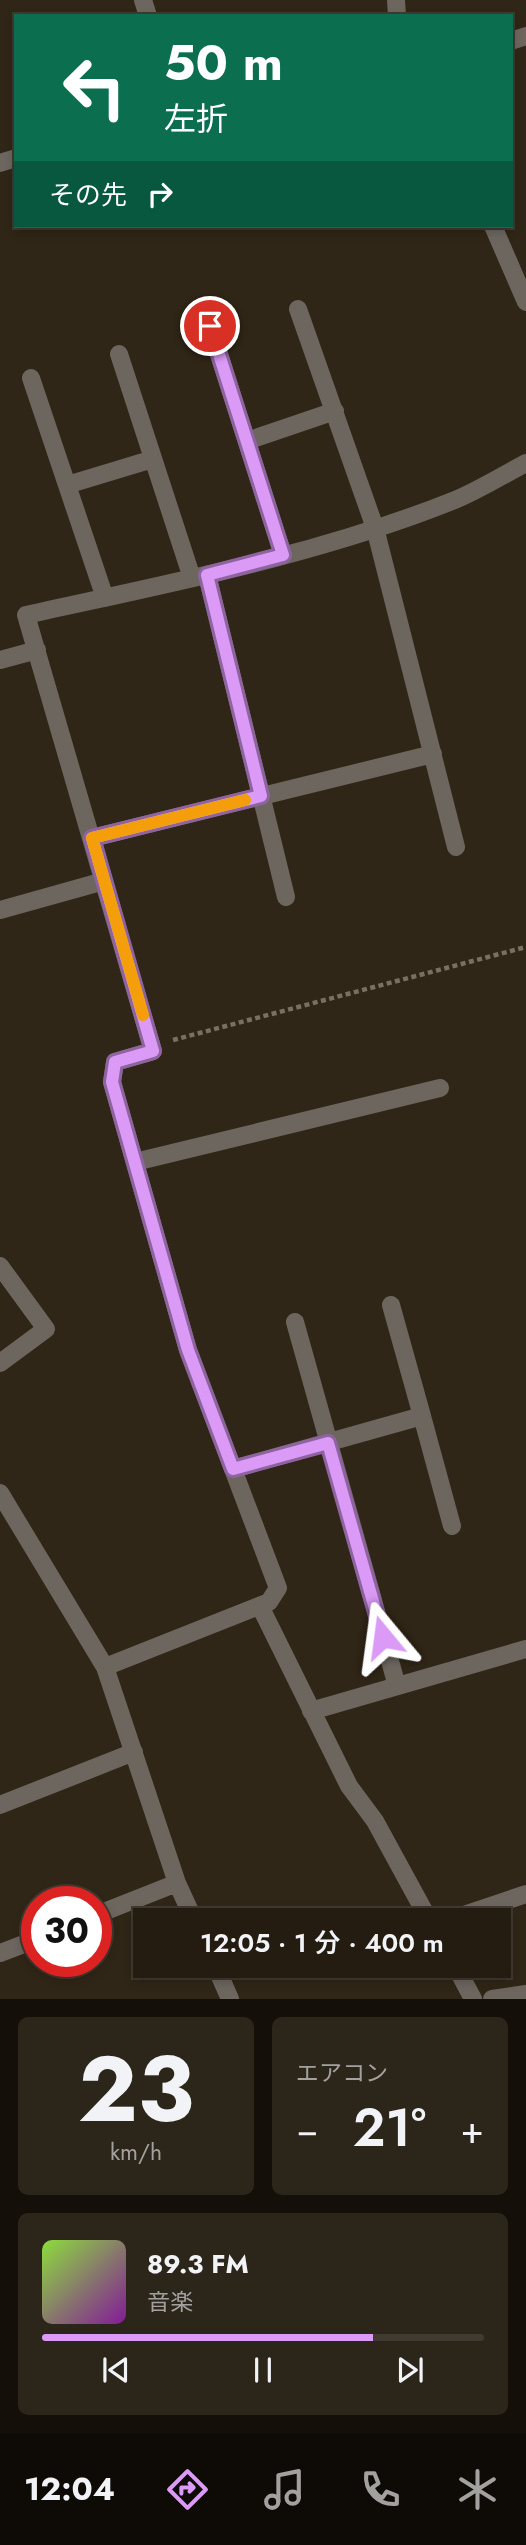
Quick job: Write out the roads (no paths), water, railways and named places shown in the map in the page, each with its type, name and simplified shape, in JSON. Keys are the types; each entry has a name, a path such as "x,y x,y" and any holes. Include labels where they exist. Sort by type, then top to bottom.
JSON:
{"street":[{"path":"494,228 526,303"},
{"path":"298,309 375,528 456,846"},
{"path":"210,326 283,555"},
{"path":"119,354 153,459 199,577 261,796 286,897"},
{"path":"31,378 104,598"},
{"path":"247,441 335,411"},
{"path":"67,485 153,459"},
{"path":"105,1667 269,1602 278,1588 188,1350 112,1082 115,1062 153,1051 152,1045 26,615 199,577 375,528 457,499 526,463"},
{"path":"0,660 37,650"},
{"path":"92,838 433,754"},
{"path":"0,910 104,881"},
{"path":"135,1162 440,1088"},
{"path":"0,1266 46,1329 0,1363"},
{"path":"391,1306 452,1526"},
{"path":"295,1322 397,1686"},
{"path":"233,1469 422,1416"},
{"path":"0,1493 105,1667 177,1883 188,1908"},
{"path":"260,1606 349,1786 375,1821 422,1908"},
{"path":"311,1711 526,1649"},
{"path":"0,1805 134,1752"},
{"path":"112,1909 177,1883"},
{"path":"485,1908 526,1894"},
{"path":"0,1953 21,1944"},
{"path":"221,1978 230,1999"},
{"path":"461,1978 473,1999"},
{"path":"492,1999 526,1994"}]}
